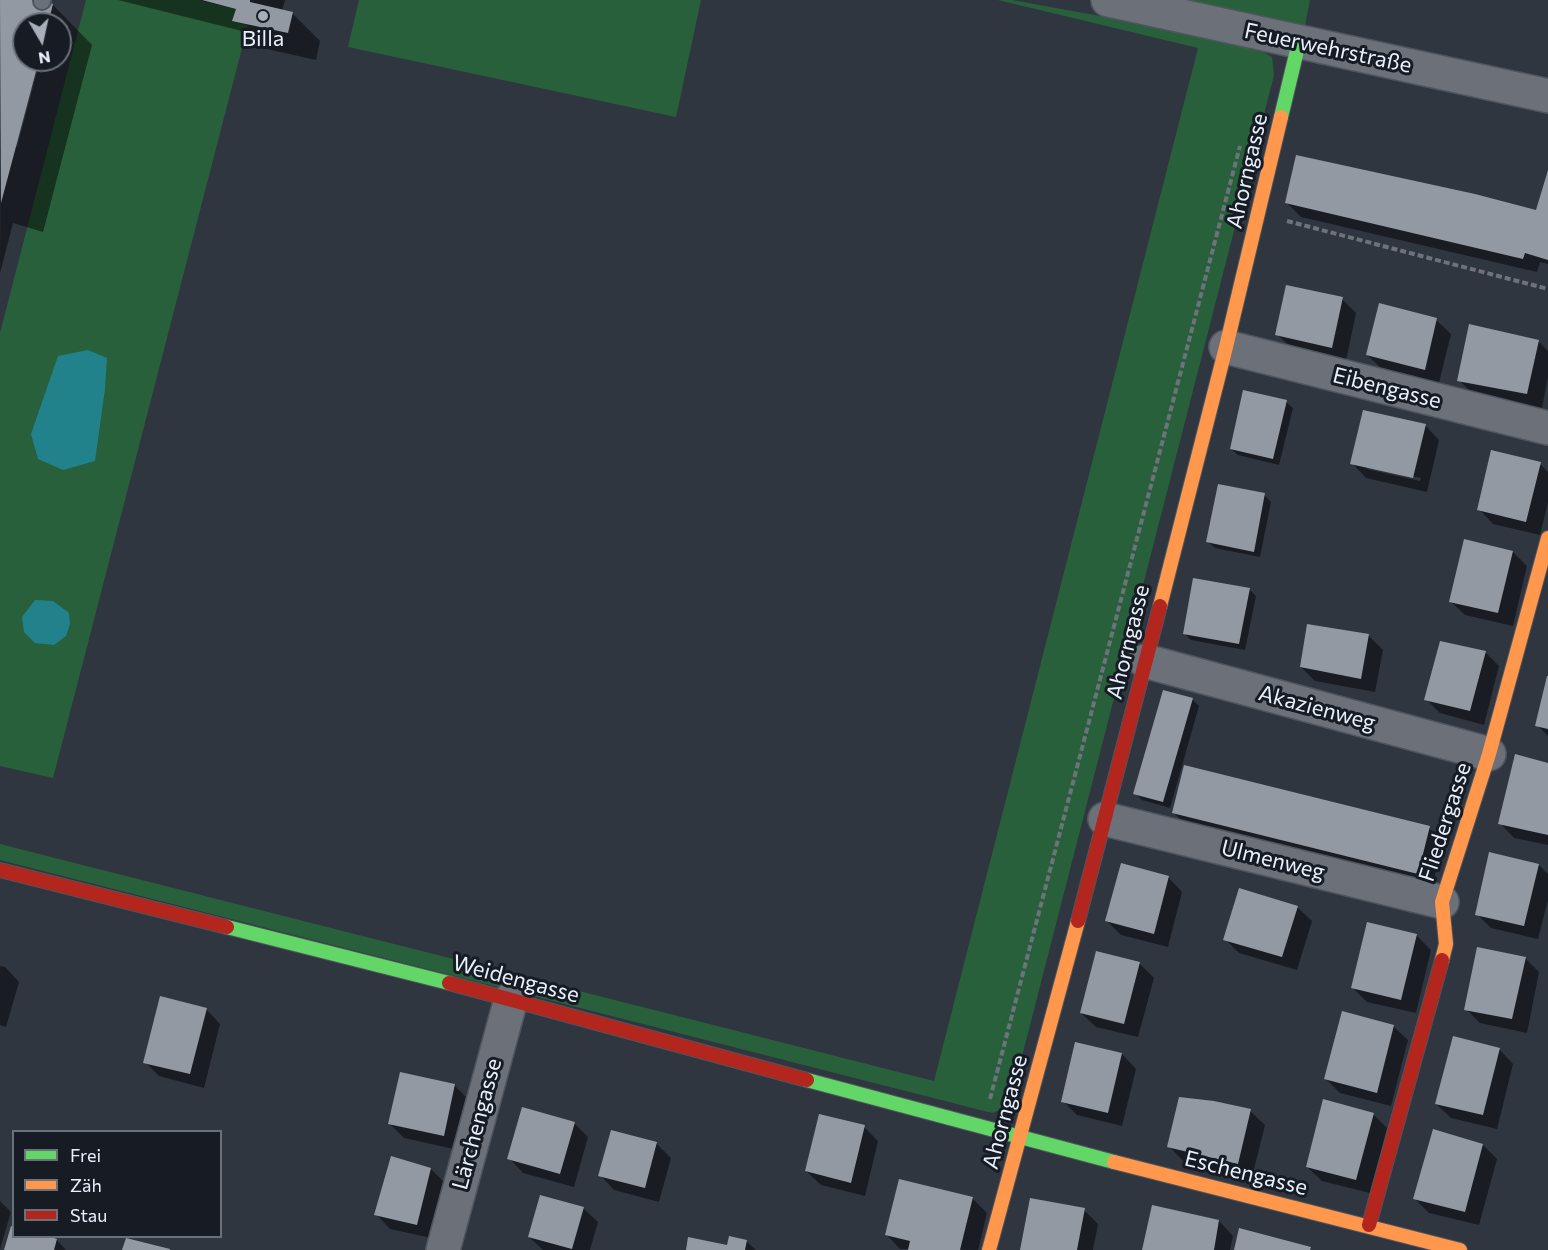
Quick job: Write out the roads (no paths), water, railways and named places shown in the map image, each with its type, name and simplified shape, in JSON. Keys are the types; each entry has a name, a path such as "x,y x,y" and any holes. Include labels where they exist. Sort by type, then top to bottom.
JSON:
{"street":[{"name":"Feuerwehrstraße","path":"1108,0 1548,96"},
{"name":"Ahorngasse","path":"989,1250 1105,819 1226,347 1299,42"},
{"name":"Eibengasse","path":"1226,347 1548,428"},
{"name":"Fliedergasse","path":"1369,1225 1446,944 1442,902 1489,754 1548,538"},
{"name":"Akazienweg","path":"1144,662 1489,754"},
{"name":"Ulmenweg","path":"1105,819 1442,902"},
{"name":"Weidengasse","path":"0,870 511,999 983,1126 1020,1138"},
{"name":"Lärchengasse","path":"443,1250 511,999"},
{"name":"Eschengasse","path":"1020,1138 1461,1250"}],"water":[{"path":"88,350 107,358 95,461 63,470 38,459 31,434 58,356"},
{"path":"35,600 53,601 69,613 70,624 66,636 54,645 35,643 24,632 22,617"}],"place":[{"name":"Billa","path":"263,16"}]}
